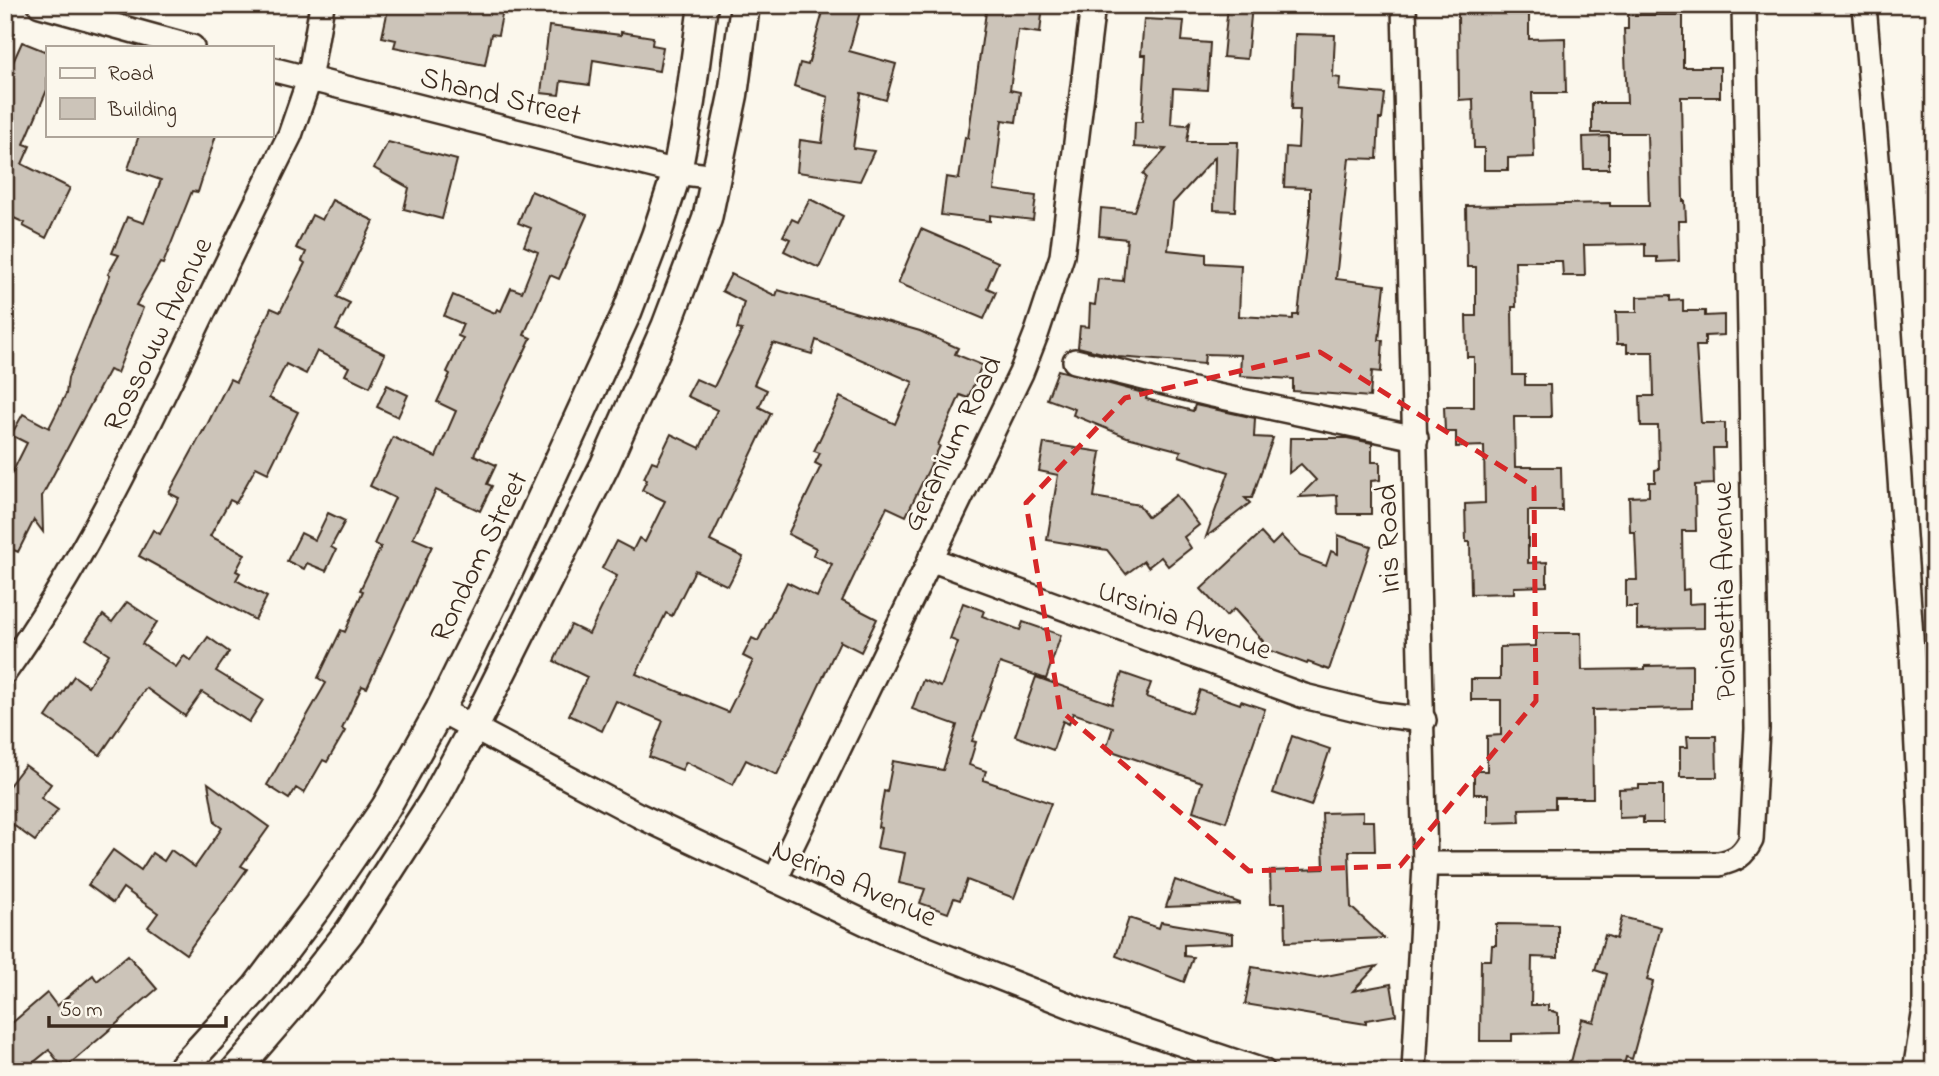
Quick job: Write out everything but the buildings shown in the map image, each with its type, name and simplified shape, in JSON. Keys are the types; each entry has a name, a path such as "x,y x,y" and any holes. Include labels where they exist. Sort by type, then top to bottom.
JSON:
{"street":[{"path":"40,5 188,46"},
{"name":"Rossouw Avenue","path":"5,672 86,547 134,456 290,135 309,80 322,5"},
{"name":"Rondom Street","path":"180,1071 256,988 318,906 386,807 440,710 508,572 627,312 656,236 677,172 703,5"},
{"path":"242,1068 350,931 435,799 605,465 666,327 707,219 733,95 746,5"},
{"name":"Geranium Road","path":"775,880 1021,373 1057,277 1066,228 1093,5"},
{"name":"Iris Road","path":"1404,5 1425,864 1414,1071"},
{"name":"Poinsettia Avenue","path":"1425,864 1719,864 1734,861 1741,856 1751,840 1757,729 1744,5"},
{"path":"1864,5 1881,205 1912,651 1925,904 1925,1009 1915,1071"},
{"name":"Shand Street","path":"273,70 677,172 716,177"},
{"path":"1075,361 1213,395 1416,438"},
{"name":"Ursinia Avenue","path":"930,559 1304,696 1377,714 1423,720"},
{"name":"Nerina Avenue","path":"440,710 582,787 889,934 1110,1020 1174,1039 1263,1071"}],"highlighted area":[{"path":"1320,352 1534,487 1536,701 1400,866 1249,871 1060,710 1026,503 1125,398"}]}
